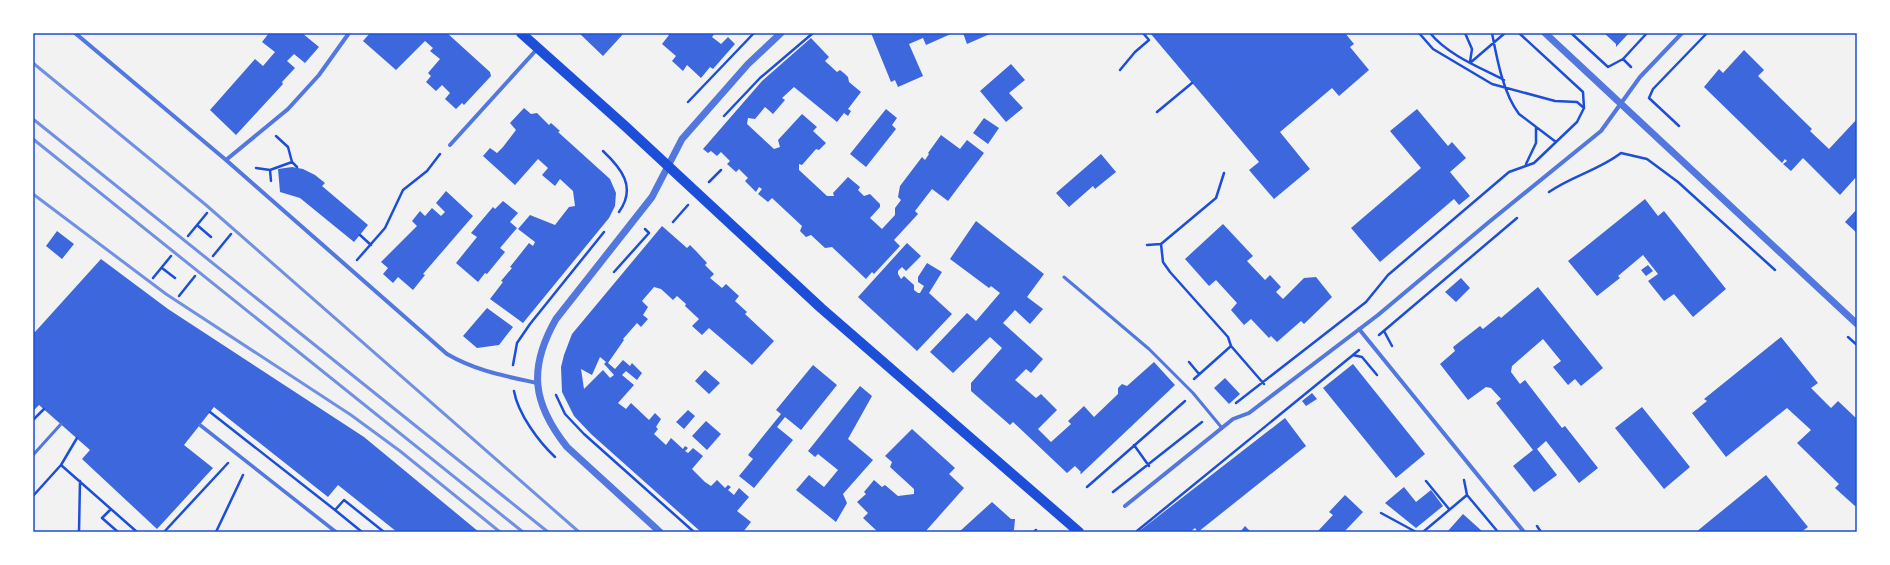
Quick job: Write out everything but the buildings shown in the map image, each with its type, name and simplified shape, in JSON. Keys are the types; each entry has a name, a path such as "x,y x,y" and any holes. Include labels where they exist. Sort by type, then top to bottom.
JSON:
{"main road":[{"path":"523,34 873,355 1080,532"}],"street":[{"path":"74,33 226,160 272,202 350,267 447,354 480,370 537,383"},
{"path":"226,160 288,109 319,75 349,33"},
{"path":"660,532 567,446 549,420 540,399 537,383 539,354 546,336 556,319 652,196 687,133 748,64 781,33"},
{"path":"1545,33 1857,324"},
{"path":"1125,506 1233,419 1249,413 1359,329 1601,132 1640,77 1682,33"},
{"path":"450,145 538,48"},
{"path":"1359,329 1524,532"},
{"path":"200,425 336,532"}],"lane":[{"path":"1064,277 1149,349 1193,393 1222,428"},
{"path":"33,455 61,424"}],"path":[{"path":"688,102 754,33"},
{"path":"719,122 760,78 813,33"},
{"path":"1120,70 1135,52 1149,40 1143,33"},
{"path":"1419,33 1433,50 1492,84 1555,101 1577,102 1584,108"},
{"path":"1430,33 1437,42 1470,63 1504,80"},
{"path":"1465,33 1472,49 1470,63"},
{"path":"1492,33 1506,87 1515,109 1519,114 1556,142"},
{"path":"1470,63 1505,33"},
{"path":"1235,404 1366,302 1388,275 1509,172 1534,163 1577,122 1584,108 1583,92 1519,33"},
{"path":"1571,33 1608,67 1623,59 1647,33"},
{"path":"1679,126 1649,98 1653,89 1707,33"},
{"path":"1157,112 1192,83"},
{"path":"266,127 288,147 292,162 297,167"},
{"path":"1526,165 1536,144 1536,127"},
{"path":"350,267 385,228 402,190 427,171 438,156 450,145"},
{"path":"603,151 620,168 627,184 626,200 621,210"},
{"path":"1544,196 1562,183 1607,163 1621,153 1647,159 1678,182 1779,274"},
{"path":"226,160 250,167 270,170 292,162"},
{"path":"1147,246 1161,244 1216,198 1224,173"},
{"path":"188,236 207,213"},
{"path":"1137,531 1371,342 1521,215"},
{"path":"197,225 211,237"},
{"path":"612,274 650,233"},
{"path":"213,256 231,234"},
{"path":"360,235 371,245"},
{"path":"1161,244 1163,262 1228,337 1231,346 1273,394"},
{"path":"153,278 171,256"},
{"path":"162,268 175,278"},
{"path":"179,296 195,276"},
{"path":"1844,333 1857,345"},
{"path":"1088,487 1193,393 1192,381 1231,346"},
{"path":"1353,355 1362,357 1382,380"},
{"path":"1189,362 1199,374"},
{"path":"553,388 565,414 584,434 694,532"},
{"path":"33,420 44,409"},
{"path":"210,412 362,532"},
{"path":"1113,492 1204,420"},
{"path":"33,496 62,465 77,438"},
{"path":"1134,445 1149,465"},
{"path":"164,532 236,453"},
{"path":"216,532 249,463"},
{"path":"62,465 137,532"},
{"path":"1463,475 1467,495 1498,532"},
{"path":"79,532 80,481"},
{"path":"1426,481 1449,509"},
{"path":"1423,532 1467,495"},
{"path":"335,510 344,500 384,532"},
{"path":"111,509 102,518 118,532"},
{"path":"1382,513 1416,532"}],"railway":[{"path":"33,63 206,205 579,532"},
{"path":"33,119 548,532"},
{"path":"33,139 523,532"},
{"path":"33,194 166,294 351,415 400,451 500,532"}]}
